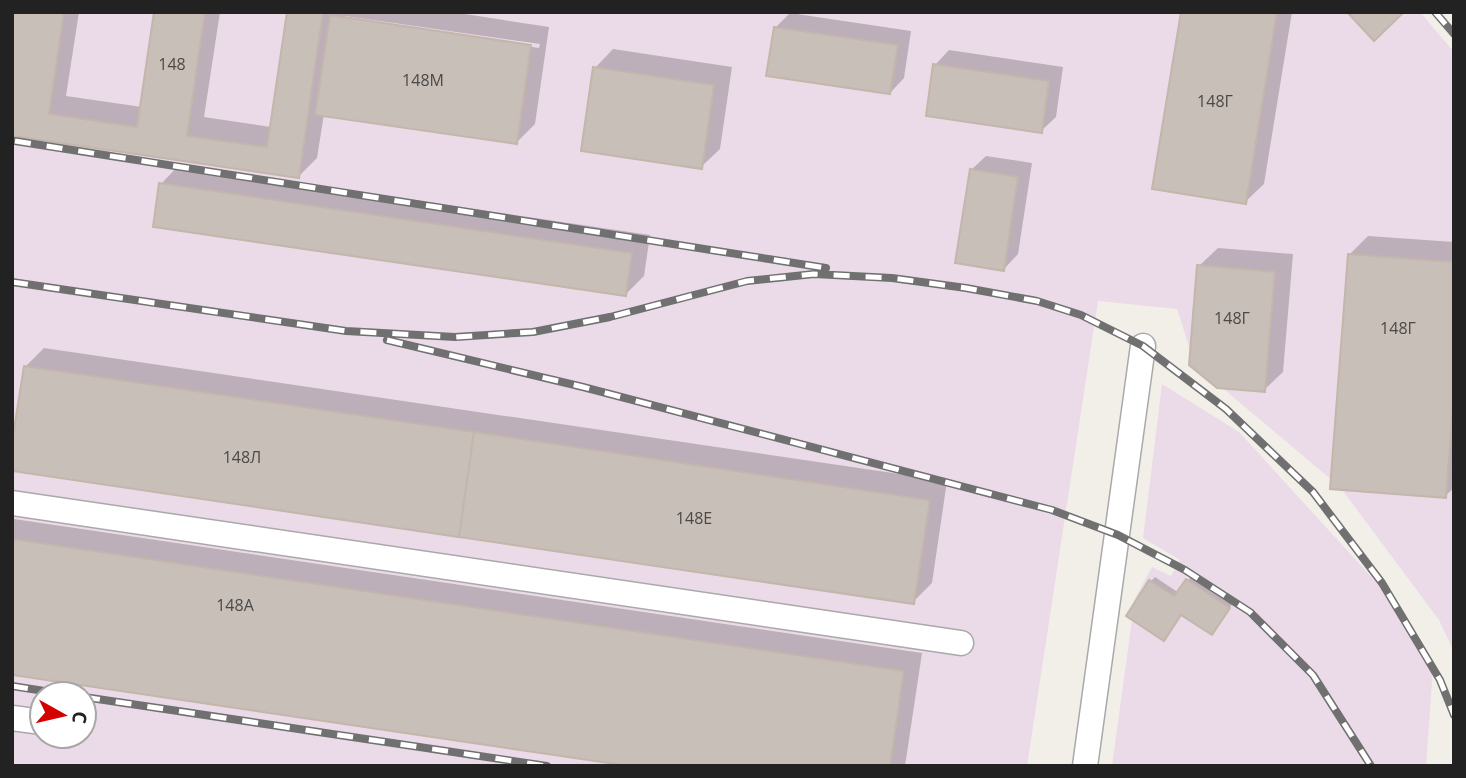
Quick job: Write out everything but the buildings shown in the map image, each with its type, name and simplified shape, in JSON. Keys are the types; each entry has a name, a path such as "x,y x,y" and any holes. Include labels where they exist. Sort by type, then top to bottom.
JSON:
{"street":[{"path":"1085,766 1143,346"},
{"path":"12,503 961,643"}],"shaded area":[{"path":"12,12 1420,12 1454,52 1454,652 1439,620 1340,487 1195,365 1177,309 1098,301 1027,766 12,766"},
{"path":"1162,384 1239,432 1377,583 1433,668 1426,766 1112,766 1135,598 1152,567 1171,576 1180,560 1143,538"}],"railway":[{"path":"1435,12 1454,34"},
{"path":"15,141 826,268"},
{"path":"12,282 346,331 455,337 533,332 610,317 747,281 814,274 892,278 1037,301 1081,315 1143,346 1226,409 1313,492 1382,583 1440,680 1454,715"},
{"path":"387,340 583,387 1052,510 1118,535 1185,570 1250,612 1313,675 1371,766"},
{"path":"12,686 28,688"},
{"path":"98,699 547,766"}]}
